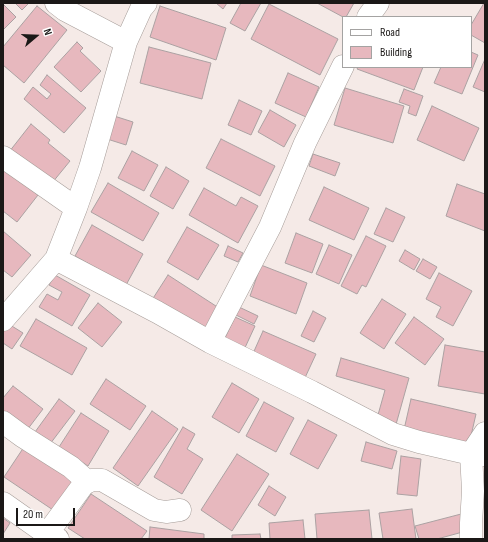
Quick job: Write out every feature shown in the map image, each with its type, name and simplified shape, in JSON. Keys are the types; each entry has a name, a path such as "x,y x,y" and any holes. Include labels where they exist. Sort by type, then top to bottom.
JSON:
{"street":[{"path":"56,3 65,10 126,42"},
{"path":"3,320 56,259 90,168 126,42 141,9 146,3"},
{"path":"369,16 378,3"},
{"path":"210,342 270,228 305,143 342,68"},
{"path":"3,157 76,208"},
{"path":"56,259 157,312 210,342 393,434 419,442 478,454"},
{"path":"3,422 71,467 88,482"},
{"path":"471,539 470,523 473,491 478,454 485,434"},
{"path":"3,503 52,537 83,485 91,480 102,480 154,510 166,512 180,510"}],"building":[{"path":"15,3 29,3 22,10"},
{"path":"216,3 227,3 223,9"},
{"path":"241,3 261,3 245,31 230,23"},
{"path":"317,3 354,3 347,16 342,16"},
{"path":"485,3 485,43 472,36 472,23"},
{"path":"3,4 16,17 3,30"},
{"path":"269,4 338,39 320,75 251,39"},
{"path":"37,6 67,30 24,83 3,65 3,47"},
{"path":"160,6 226,28 216,60 150,37"},
{"path":"77,42 83,48 80,51 101,71 81,92 54,67"},
{"path":"149,47 211,63 202,99 140,83"},
{"path":"472,52 478,55 462,94 434,83 441,68 472,68"},
{"path":"485,59 485,92 473,87"},
{"path":"358,68 423,68 414,90"},
{"path":"288,73 319,87 306,117 275,103"},
{"path":"47,75 86,108 64,133 24,99 33,87 47,99 51,94 40,85"},
{"path":"345,88 404,106 393,143 334,125"},
{"path":"404,89 423,96 416,116 408,113 410,106 399,102"},
{"path":"239,100 262,111 251,135 228,125"},
{"path":"432,106 479,128 464,161 417,140"},
{"path":"270,110 296,125 284,147 258,132"},
{"path":"111,115 133,122 126,145 104,138"},
{"path":"31,124 50,140 48,143 70,161 52,183 9,152"},
{"path":"221,139 275,166 260,196 206,168"},
{"path":"132,151 158,165 144,191 118,178"},
{"path":"313,154 340,163 335,176 309,166"},
{"path":"166,167 189,181 173,209 150,196"},
{"path":"3,168 38,195 17,222 3,211"},
{"path":"108,183 159,213 143,241 91,212"},
{"path":"457,184 485,194 485,231 446,216"},
{"path":"324,187 369,208 354,240 309,220"},
{"path":"204,188 236,206 241,197 258,206 238,243 189,215"},
{"path":"386,208 405,217 393,242 374,234"},
{"path":"92,225 143,254 126,285 75,256"},
{"path":"187,227 219,245 198,280 167,262"},
{"path":"3,231 31,255 12,277 3,270"},
{"path":"296,233 323,244 312,273 285,263"},
{"path":"366,236 386,246 366,287 362,285 357,294 341,286"},
{"path":"329,245 352,255 339,284 316,274"},
{"path":"228,246 243,253 238,262 224,256"},
{"path":"405,250 420,259 414,270 399,261"},
{"path":"423,259 437,267 430,279 416,271"},
{"path":"261,265 307,283 296,314 250,296"},
{"path":"439,273 472,291 453,326 436,317 441,307 426,299"},
{"path":"55,275 90,295 72,326 39,307 47,294 58,300 62,292 49,285"},
{"path":"168,275 219,308 202,336 150,303"},
{"path":"382,299 406,314 384,349 360,333"},
{"path":"98,303 122,322 102,347 78,328"},
{"path":"239,307 258,316 254,324 236,315"},
{"path":"313,311 326,318 314,342 301,336"},
{"path":"235,317 255,326 243,352 223,342"},
{"path":"414,317 444,339 425,365 395,343"},
{"path":"36,319 87,348 72,375 20,346"},
{"path":"7,323 23,333 12,349 3,343 3,329"},
{"path":"263,331 316,354 303,382 251,358"},
{"path":"445,345 485,352 485,394 438,386"},
{"path":"341,358 409,378 395,428 376,422 385,390 336,376"},
{"path":"106,379 146,406 130,430 90,404"},
{"path":"232,383 259,399 239,433 212,417"},
{"path":"13,386 43,409 24,434 3,417 3,398"},
{"path":"59,399 75,411 50,444 35,432"},
{"path":"411,399 476,414 468,449 403,434"},
{"path":"264,402 294,418 276,452 246,436"},
{"path":"152,411 178,429 138,486 113,468"},
{"path":"81,413 109,431 88,466 59,447"},
{"path":"308,420 337,435 318,469 290,454"},
{"path":"183,427 195,434 187,449 203,459 182,494 154,477"},
{"path":"366,442 397,451 392,469 361,461"},
{"path":"24,447 76,483 56,512 4,477"},
{"path":"237,454 269,474 232,531 201,510"},
{"path":"401,456 421,459 417,496 397,494"},
{"path":"269,486 286,497 275,516 258,505"},
{"path":"91,494 147,531 141,539 85,539 68,528"},
{"path":"412,509 416,539 383,539 379,513"},
{"path":"369,510 372,539 317,539 315,514"},
{"path":"465,513 470,530 437,539 419,539 415,526"},
{"path":"3,518 10,523 3,534"},
{"path":"303,520 305,539 270,539 269,523"},
{"path":"150,527 204,534 204,539 149,539"},
{"path":"260,534 261,539 232,539 232,535"}]}
